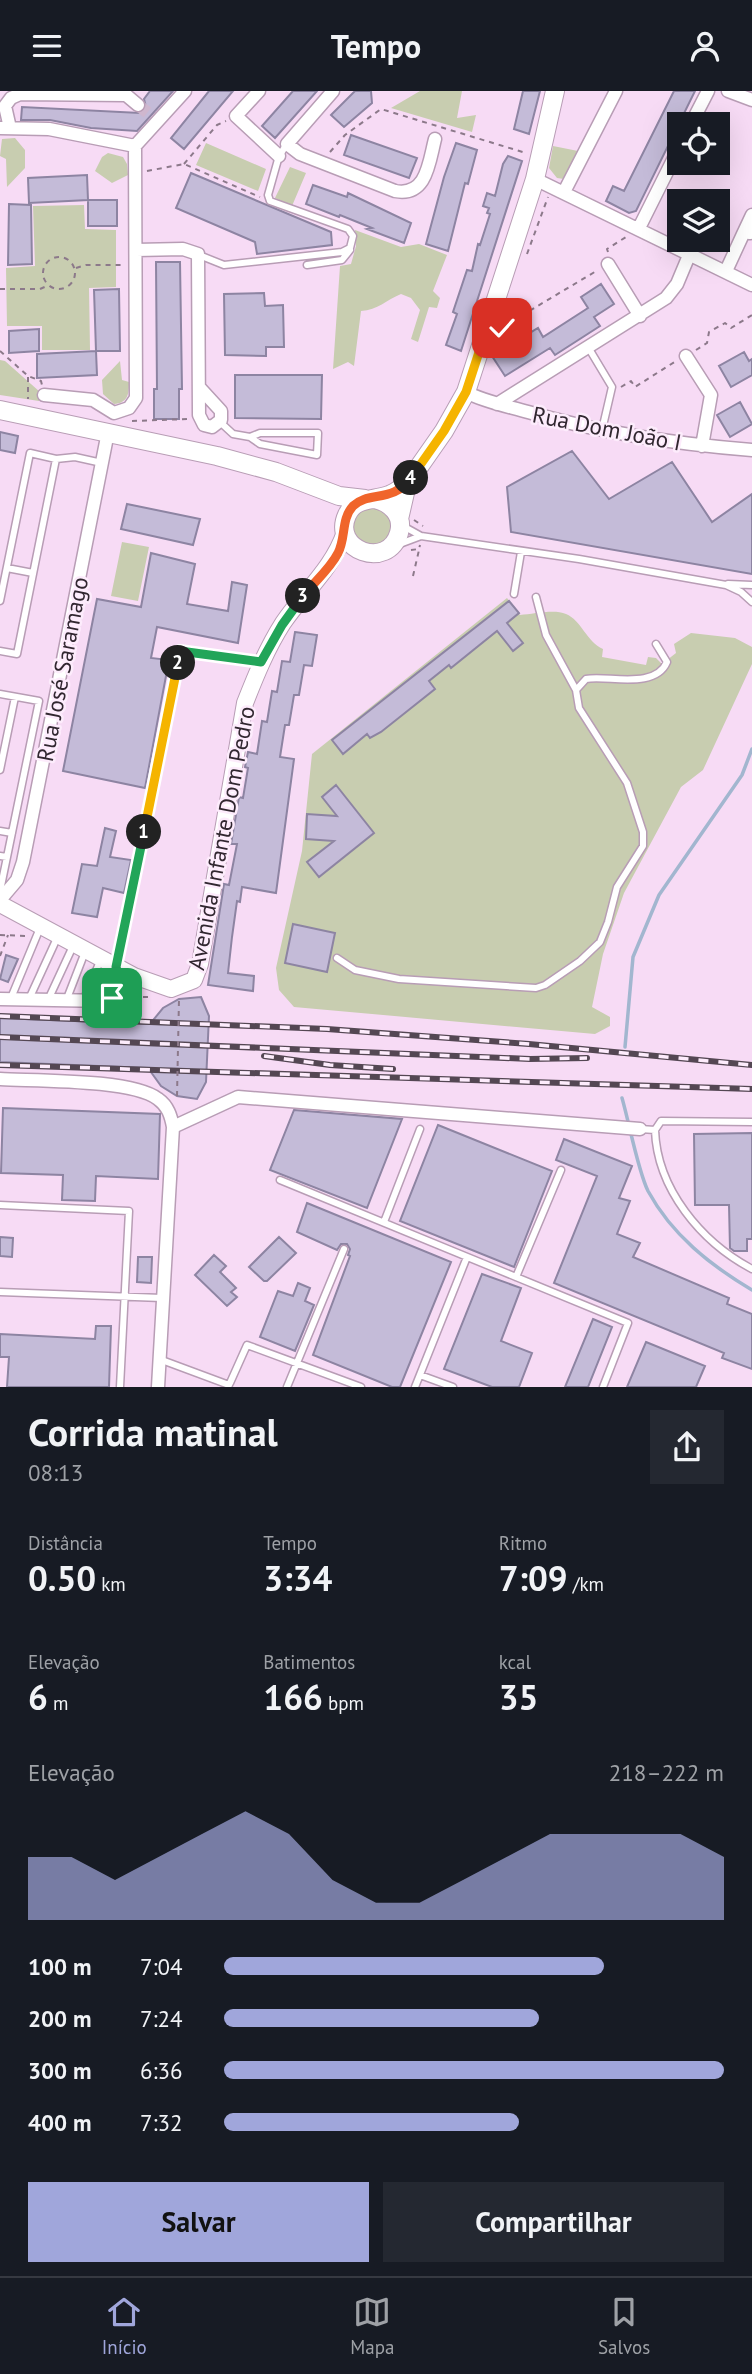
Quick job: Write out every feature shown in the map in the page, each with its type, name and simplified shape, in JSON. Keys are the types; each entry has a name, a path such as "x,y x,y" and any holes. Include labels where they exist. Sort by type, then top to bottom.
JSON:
{"main road":[{"path":"345,528 351,508 370,499 394,493 407,484 444,431 466,392 535,179 555,91"},
{"path":"0,410 108,432 276,472 314,488 349,498 370,499 390,505 403,519"},
{"path":"314,488 333,505 352,546 366,554 398,550 407,484"}],"street":[{"path":"44,395 93,400 114,412 129,408 134,402 138,390 135,146 155,119 185,91"},
{"path":"259,91 236,116 279,156"},
{"path":"333,91 287,144 300,154 402,192 414,190 422,182 435,139"},
{"path":"564,192 616,91"},
{"path":"697,112 708,91"},
{"path":"728,91 752,100"},
{"path":"135,146 80,134 5,128 5,106 11,98 20,94 126,95 138,105"},
{"path":"639,228 667,172"},
{"path":"535,179 752,285"},
{"path":"726,271 748,232 752,215"},
{"path":"136,250 183,249 198,254 199,387 200,419 208,427 220,422 221,411 199,387"},
{"path":"498,404 666,298 677,284 690,254"},
{"path":"608,264 640,316"},
{"path":"687,356 711,395 702,446"},
{"name":"Rua Dom João I","path":"466,392 574,426 702,446 752,450"},
{"name":"Rua José Saramago","path":"0,902 17,880 23,862 108,432"},
{"name":"Avenida Infante Dom Pedro","path":"175,994 194,980 200,964 245,703 261,662 290,614 338,553 345,528"},
{"path":"0,902 34,931 58,936 175,994"},
{"path":"5,1000 98,1003 112,998 120,981 108,963"},
{"path":"0,1079 96,1084 145,1091 164,1104 173,1127 158,1387"},
{"path":"173,1127 237,1097 634,1129"}],"lane":[{"path":"287,144 279,156 268,195 272,203 348,229 353,236 350,248 342,260 307,264"},
{"path":"198,254 224,265 342,252 350,248"},
{"path":"588,347 612,387 602,430"},
{"path":"220,422 233,434 250,437 260,444 317,455 317,433 260,433 250,437"},
{"path":"0,601 30,453 55,459 75,457 102,463"},
{"path":"0,651 17,654 55,459"},
{"path":"403,519 421,536 579,559 726,585 752,585"},
{"path":"398,550 421,536"},
{"path":"514,594 521,552"},
{"path":"6,568 33,573"},
{"path":"726,585 741,592 752,602"},
{"path":"337,958 355,970 399,979 537,988 580,961 600,942 617,887 643,846 643,832 627,783 579,708 576,690 546,635 536,597"},
{"path":"576,690 586,679 632,679 662,670 667,662 656,644"},
{"path":"82,1002 108,963 180,651 261,662"},
{"path":"0,694 39,701 12,833 3,856 0,891"},
{"path":"0,770 15,697"},
{"path":"0,831 12,833"},
{"path":"5,1000 34,931"},
{"path":"28,1001 58,936"},
{"path":"47,1001 80,947"},
{"path":"65,1002 80,947"},
{"path":"752,1122 661,1122 655,1130 656,1154 676,1199 702,1231 734,1259 752,1269"},
{"path":"384,1222 420,1129"},
{"path":"634,1129 655,1130"},
{"path":"516,1277 561,1170"},
{"path":"280,1180 628,1323 603,1387"},
{"path":"0,1205 129,1211 120,1387"},
{"path":"286,1387 344,1249"},
{"path":"415,1387 467,1257"},
{"path":"0,1292 163,1298"},
{"path":"159,1359 229,1385 247,1345 361,1387"},
{"path":"420,1374 453,1387"}],"path":[{"path":"136,171 158,171 184,164 218,125 236,116"},
{"path":"184,164 259,197 268,195"},
{"path":"502,328 608,264 607,249 639,228"},
{"path":"53,258 68,260 75,268 74,279 68,287 58,290 48,285 43,271 53,258"},
{"path":"75,268 86,265 136,265"},
{"path":"0,289 40,289 48,285"},
{"path":"0,351 28,376 41,381 44,395"},
{"path":"28,376 29,407"},
{"path":"124,420 200,419"},
{"path":"403,519 424,524 412,576"},
{"path":"398,550 419,549"},
{"path":"0,935 34,931"},
{"path":"0,956 8,935"},
{"path":"175,994 177,1102"}],"green space":[{"path":"420,91 462,91 457,118 476,115 472,132 391,108"},
{"path":"15,138 25,150 25,168 7,187 6,159 0,156 2,139"},
{"path":"206,143 266,169 258,191 196,165"},
{"path":"553,146 578,151 564,179 557,178 549,168"},
{"path":"108,153 123,157 127,164 128,175 112,183 95,171 102,157"},
{"path":"290,167 306,173 292,206 275,198"},
{"path":"84,205 85,229 116,230 116,287 89,288 90,350 42,350 42,326 7,326 6,268 35,266 33,206"},
{"path":"355,230 401,247 419,244 447,255 433,291 440,298 437,308 429,307 418,342 411,339 420,310 411,298 401,294 377,307 361,311 354,366 348,362 333,369 340,266 351,264 356,246"},
{"path":"0,360 5,361 40,392 39,401 0,395"},
{"path":"120,361 122,380 129,382 129,390 125,400 114,404 103,394 102,380"},
{"path":"372,507 386,512 391,526 386,540 372,545 358,540 353,526 358,512"},
{"path":"122,542 149,547 138,601 111,596"},
{"path":"507,598 520,615 556,612 571,617 597,646 603,649 602,657 646,665 648,657 656,658 662,664 676,653 674,644 691,633 735,638 752,647 752,664 703,770 681,787 624,893 603,954 592,1007 610,1017 610,1026 595,1034 294,1007 279,990 276,968 302,851 312,754"}],"building":[{"path":"150,91 173,91 137,131 91,128 50,120 21,120 22,107 140,113 146,107 144,99"},
{"path":"209,91 233,91 184,149 171,138"},
{"path":"293,91 317,91 275,138 262,126"},
{"path":"355,91 371,91 372,103 344,127 331,115"},
{"path":"523,91 540,91 529,134 514,129"},
{"path":"674,91 695,91 685,112 667,112 667,148 636,211 629,213 606,201 613,186 624,191"},
{"path":"351,135 417,158 409,178 344,155"},
{"path":"456,143 477,150 468,184 465,183 448,251 426,244"},
{"path":"508,156 522,161 461,351 446,345 457,314 453,312 467,270 472,271 478,244 480,245 490,214 487,213 489,208 483,206 487,193 495,196 503,164"},
{"path":"191,173 331,232 332,245 257,254 255,242 176,208"},
{"path":"87,175 88,200 29,203 28,178"},
{"path":"313,185 347,197 348,193 411,223 404,243 340,215 339,217 306,204"},
{"path":"88,200 117,200 117,226 88,226"},
{"path":"9,204 31,205 32,264 8,265"},
{"path":"156,262 180,262 182,389 179,389 179,419 154,419 154,389 157,389"},
{"path":"601,284 614,304 594,317 600,326 555,355 550,348 505,376 492,356 538,328 543,337 588,308 581,297"},
{"path":"119,289 120,351 96,351 94,290"},
{"path":"264,293 265,306 283,305 284,347 266,347 266,356 225,355 224,294"},
{"path":"39,329 39,351 9,353 9,331"},
{"path":"96,351 97,375 37,378 37,354"},
{"path":"744,352 749,361 752,359 752,375 731,387 719,366"},
{"path":"235,375 322,375 321,419 235,418"},
{"path":"740,402 752,424 730,437 717,415"},
{"path":"0,432 18,436 15,453 0,450"},
{"path":"572,451 609,499 672,462 712,522 752,494 752,574 511,532 507,487"},
{"path":"127,504 200,519 193,545 121,529"},
{"path":"151,553 195,564 187,604 228,611 232,582 247,585 238,643 157,627 151,658 169,660 145,788 63,771 97,599 141,607"},
{"path":"509,601 519,613 507,623 523,643 513,651 497,631 451,668 449,665 429,681 435,689 381,732 370,738 367,734 343,754 332,740"},
{"path":"295,632 317,635 312,666 304,665 299,695 294,695 289,725 285,725 280,757 294,759 276,893 242,887 240,902 237,901 232,937 228,973 254,976 253,991 208,985 224,884 229,885 237,844 231,844 239,797 243,798 248,752 257,754 262,721 267,722 272,691 277,692 282,661 290,662"},
{"path":"336,785 374,833 319,877 307,862 334,841 306,839 307,814 337,816 322,797"},
{"path":"105,828 116,831 110,857 131,860 124,893 103,888 97,917 72,913 82,864 97,866"},
{"path":"293,924 335,933 327,972 285,963"},
{"path":"6,955 18,959 8,982 0,979"},
{"path":"201,997 209,1016 206,1082 197,1099 177,1096 161,1086 148,1068 0,1062 0,1018 150,1024 163,1008 179,999"},
{"path":"3,1108 160,1114 158,1179 96,1176 95,1201 62,1200 63,1175 1,1173"},
{"path":"294,1110 402,1119 367,1208 270,1170"},
{"path":"438,1125 552,1171 514,1267 400,1221"},
{"path":"752,1133 752,1239 747,1239 747,1251 734,1251 730,1248 729,1205 695,1205 694,1134"},
{"path":"564,1139 632,1166 619,1198 630,1201 617,1234 640,1243 633,1257 729,1298 727,1304 752,1314 752,1369 722,1358 724,1353 554,1283 597,1176 556,1160"},
{"path":"307,1203 451,1262 400,1387 392,1387 313,1355 350,1256 350,1249 347,1244 341,1244 337,1250 297,1232"},
{"path":"0,1237 13,1238 12,1257 0,1256"},
{"path":"279,1237 296,1253 264,1281 249,1267"},
{"path":"214,1255 226,1266 220,1272 236,1288 231,1292 237,1297 227,1306 195,1275"},
{"path":"138,1257 152,1257 151,1283 137,1282"},
{"path":"482,1274 521,1288 501,1341 532,1353 519,1387 492,1387 444,1369"},
{"path":"298,1283 310,1288 305,1301 314,1305 295,1351 260,1337 278,1291 293,1296"},
{"path":"593,1319 612,1327 588,1387 565,1387"},
{"path":"96,1326 111,1326 109,1387 7,1387 9,1357 0,1357 0,1334 95,1339"},
{"path":"646,1342 705,1366 696,1387 627,1387"}],"waterway":[{"path":"625,1047 633,957 659,895 742,775 752,749"},
{"path":"622,1098 648,1191 668,1222 693,1248 752,1290"}],"tunnel":[{"path":"138,105 153,117"}],"railway":[{"path":"0,1016 327,1029 529,1044 752,1065"},
{"path":"0,1037 530,1059 587,1058"},
{"path":"264,1056 330,1065 393,1069"},
{"path":"0,1065 752,1089"}],"route":[{"path":"112,998 119,989 116,967 180,651 261,662 282,625 338,553 345,532 346,515 351,508 365,499 394,493 407,484 444,431 466,392 483,340 502,328"}]}
